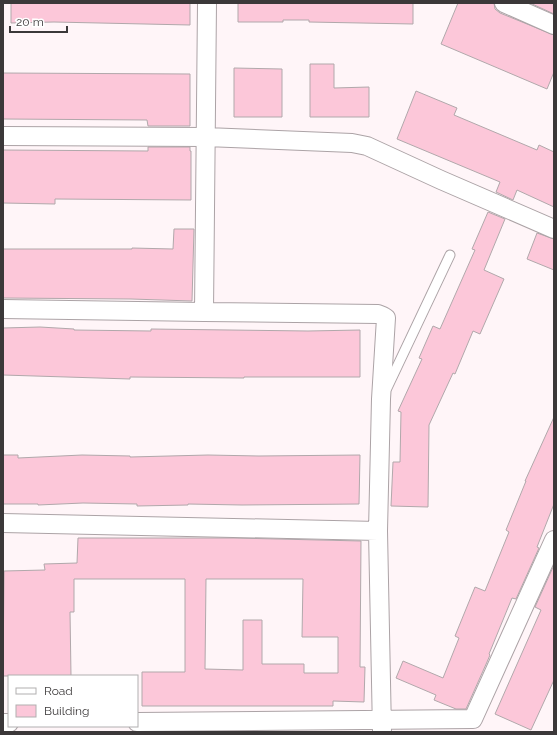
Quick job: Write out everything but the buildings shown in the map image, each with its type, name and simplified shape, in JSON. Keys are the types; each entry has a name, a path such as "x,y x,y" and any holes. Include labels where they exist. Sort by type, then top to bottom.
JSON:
{"street":[{"path":"204,312 207,3"},
{"path":"504,3 554,25"},
{"path":"3,136 206,137 352,143 367,146 554,229"},
{"path":"3,309 378,314 386,318 381,399 378,531 382,726"},
{"path":"3,523 378,531"},
{"path":"138,722 382,726 473,719 554,540"}],"lane":[{"path":"381,399 450,255"}]}
